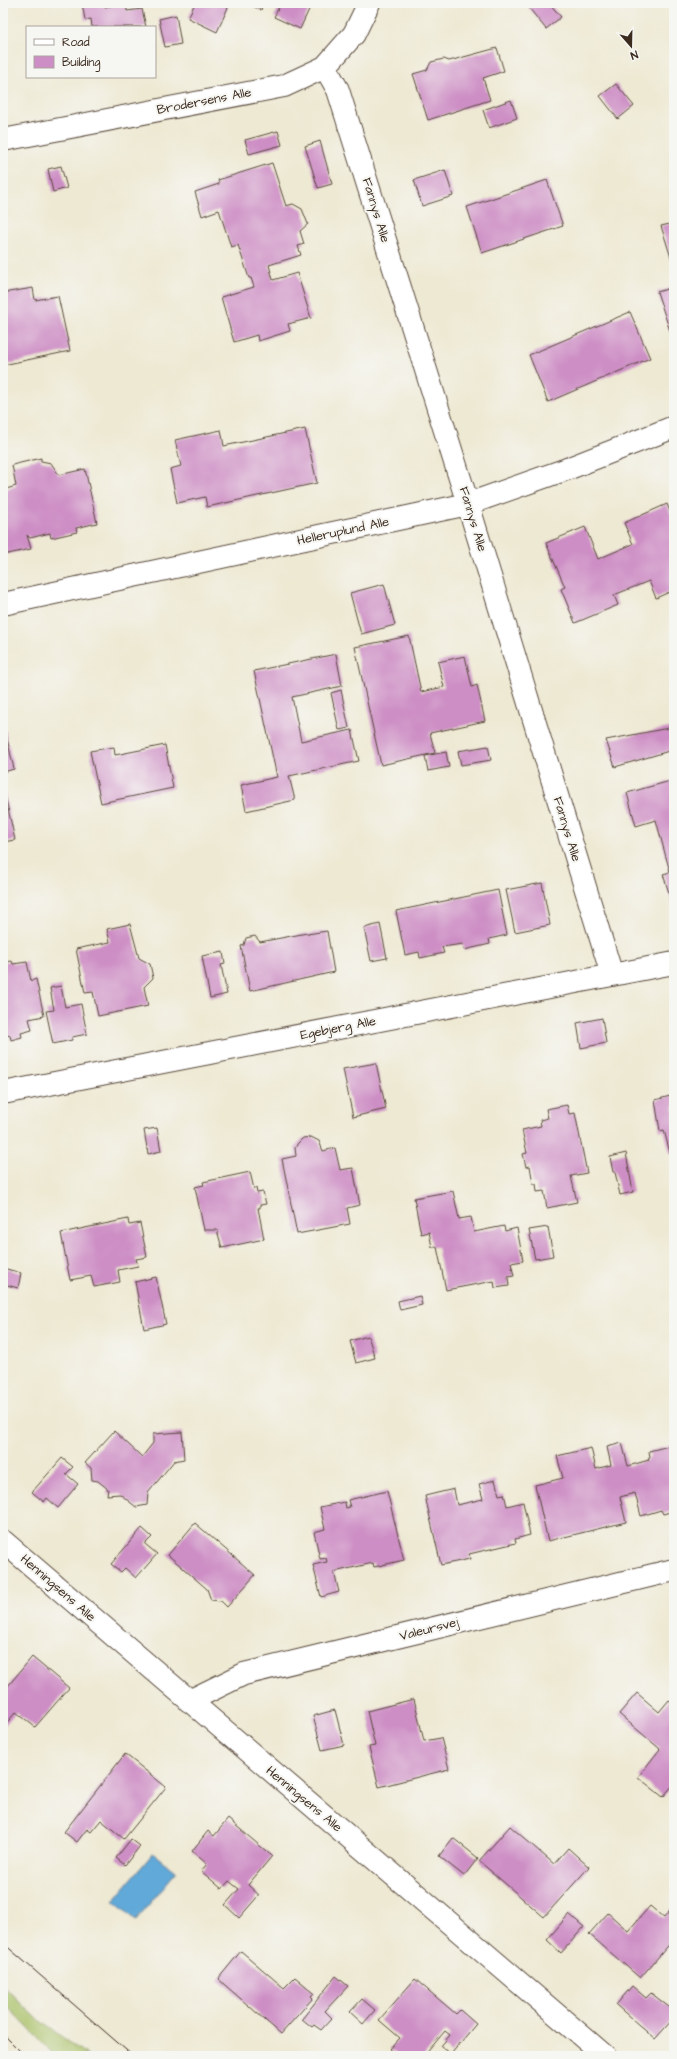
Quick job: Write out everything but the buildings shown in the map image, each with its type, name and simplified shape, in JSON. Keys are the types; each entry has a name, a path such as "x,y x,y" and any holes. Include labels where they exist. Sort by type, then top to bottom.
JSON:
{"street":[{"name":"Brodersens Alle","path":"3,140 284,86 325,67 354,34 369,3"},
{"name":"Fannys Alle","path":"325,67 338,90 468,504 612,975"},
{"name":"Helleruplund Alle","path":"3,604 468,504 567,469 674,427"},
{"name":"Egebjerg Alle","path":"3,1093 674,963"},
{"name":"Henningsens Alle","path":"3,1541 605,2056"},
{"name":"Valeursvej","path":"189,1701 244,1674 674,1570"}],"green space":[{"path":"3,1986 39,2020 88,2056 55,2056 3,2002"}],"water":[{"path":"153,1853 176,1872 136,1920 113,1901"}],"tram line":[{"path":"3,1943 133,2056"},
{"path":"3,2034 25,2056"}]}
